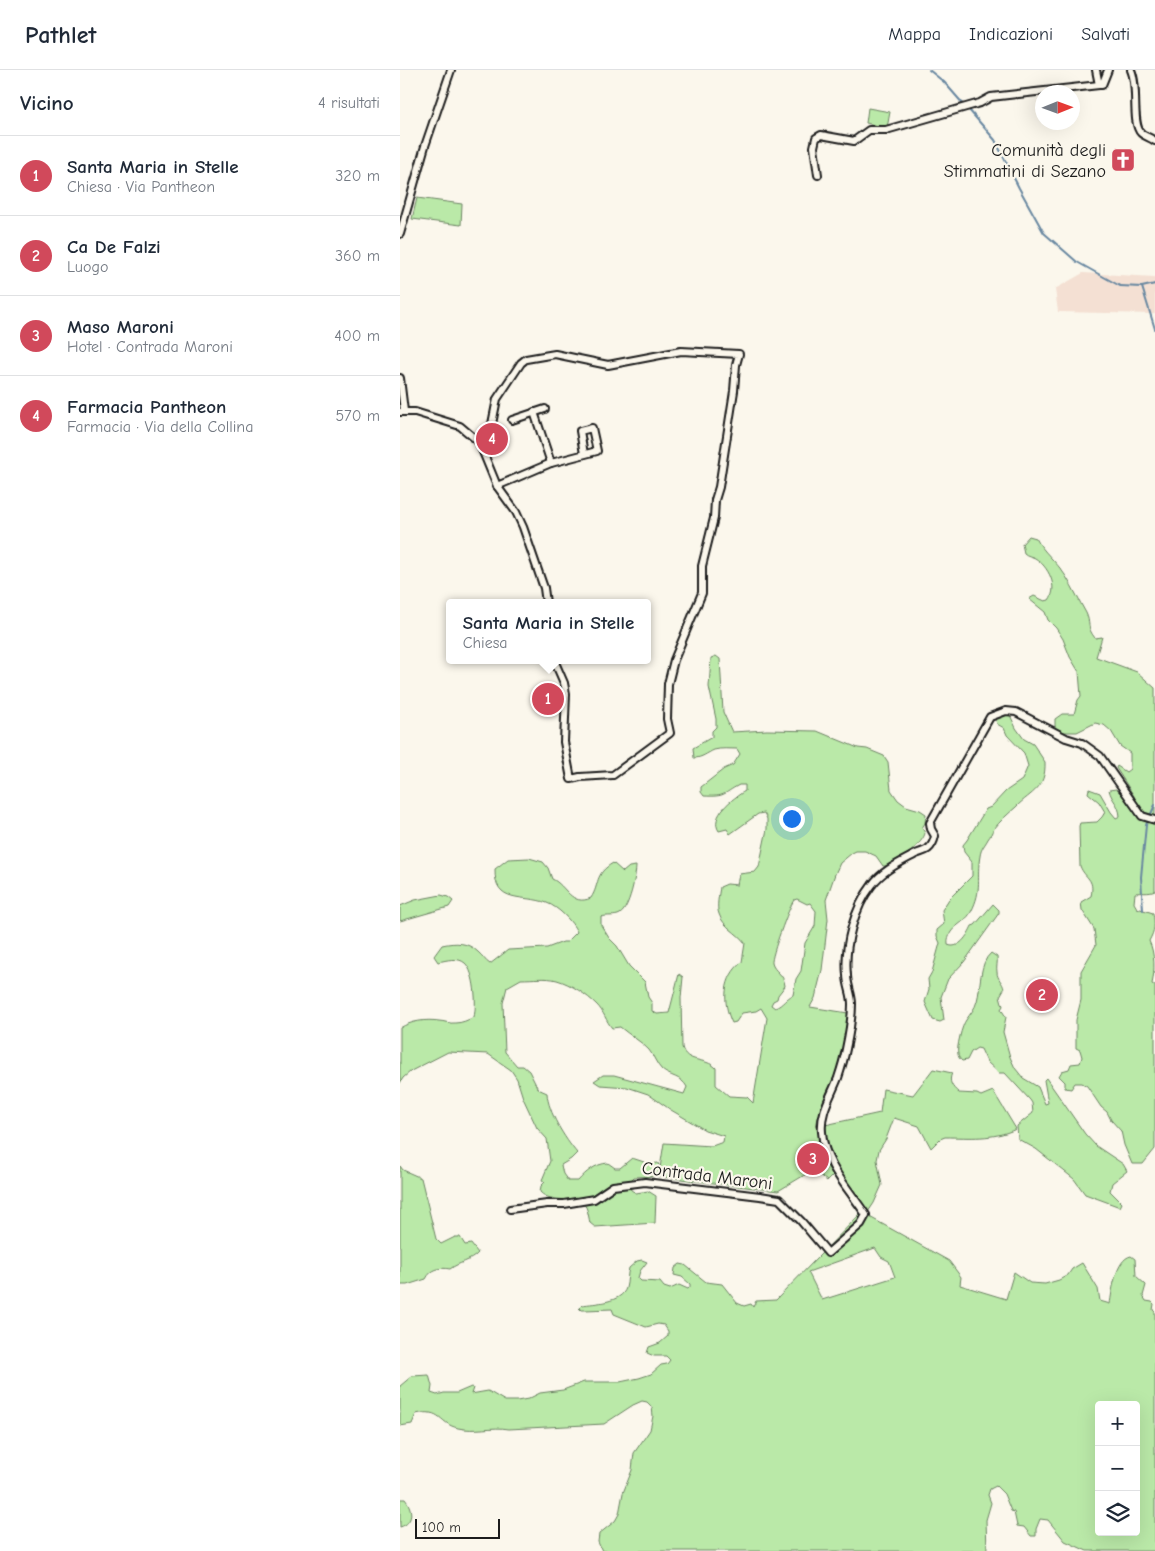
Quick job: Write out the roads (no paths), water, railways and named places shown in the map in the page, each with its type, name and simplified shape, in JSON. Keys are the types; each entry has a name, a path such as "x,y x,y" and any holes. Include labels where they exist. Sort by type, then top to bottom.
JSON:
{"street":[{"path":"400,234 403,213 451,70"},
{"path":"1096,70 1099,85"},
{"path":"818,175 814,147 816,138 821,135 854,141 869,130 886,130 980,103 991,97 1102,85 1108,70"},
{"path":"1131,70 1136,87 1136,122 1140,132 1155,141"},
{"path":"480,442 492,424 497,399 516,369 526,359 555,354 608,365 681,351 739,354 715,500 714,518 702,566 703,587 700,599 674,660 668,684 667,719 670,733 613,775 571,779 564,742 566,694 564,683 556,664"},
{"path":"400,378 402,412 415,412 460,426 480,442 497,486 516,512 523,527 544,588 545,599"},
{"path":"512,420 545,409"},
{"path":"534,412 551,463"},
{"path":"497,486 551,463 584,454"},
{"name":"Contrada Maroni","path":"510,1209 564,1204 594,1198 612,1186 645,1182 760,1196 779,1199 828,1252 861,1224 866,1215 839,1177 830,1160 822,1133 822,1119 825,1106 837,1080 848,1037 852,1006 847,978 847,955 857,912 872,884 886,871 917,853 927,850 933,844 935,836 930,823 990,717 1006,711 1016,712 1066,738 1082,743 1100,756 1142,816 1155,820"}],"waterway":[{"path":"929,70 944,82 964,105"},
{"path":"969,110 995,140 1044,233 1077,262 1120,286 1142,287 1155,284"},
{"path":"1142,287 1155,329"},
{"path":"1150,816 1155,805"},
{"path":"1143,910 1141,877 1148,820"}],"place":[{"name":"Comunità degli Stimmatini di Sezano","path":"1123,160"},
{"name":"Farmacia Pantheon","path":"492,439"},
{"name":"Santa Maria in Stelle","path":"548,699"},
{"name":"Ca De Falzi","path":"1042,995"},
{"name":"Maso Maroni","path":"813,1159"}]}
